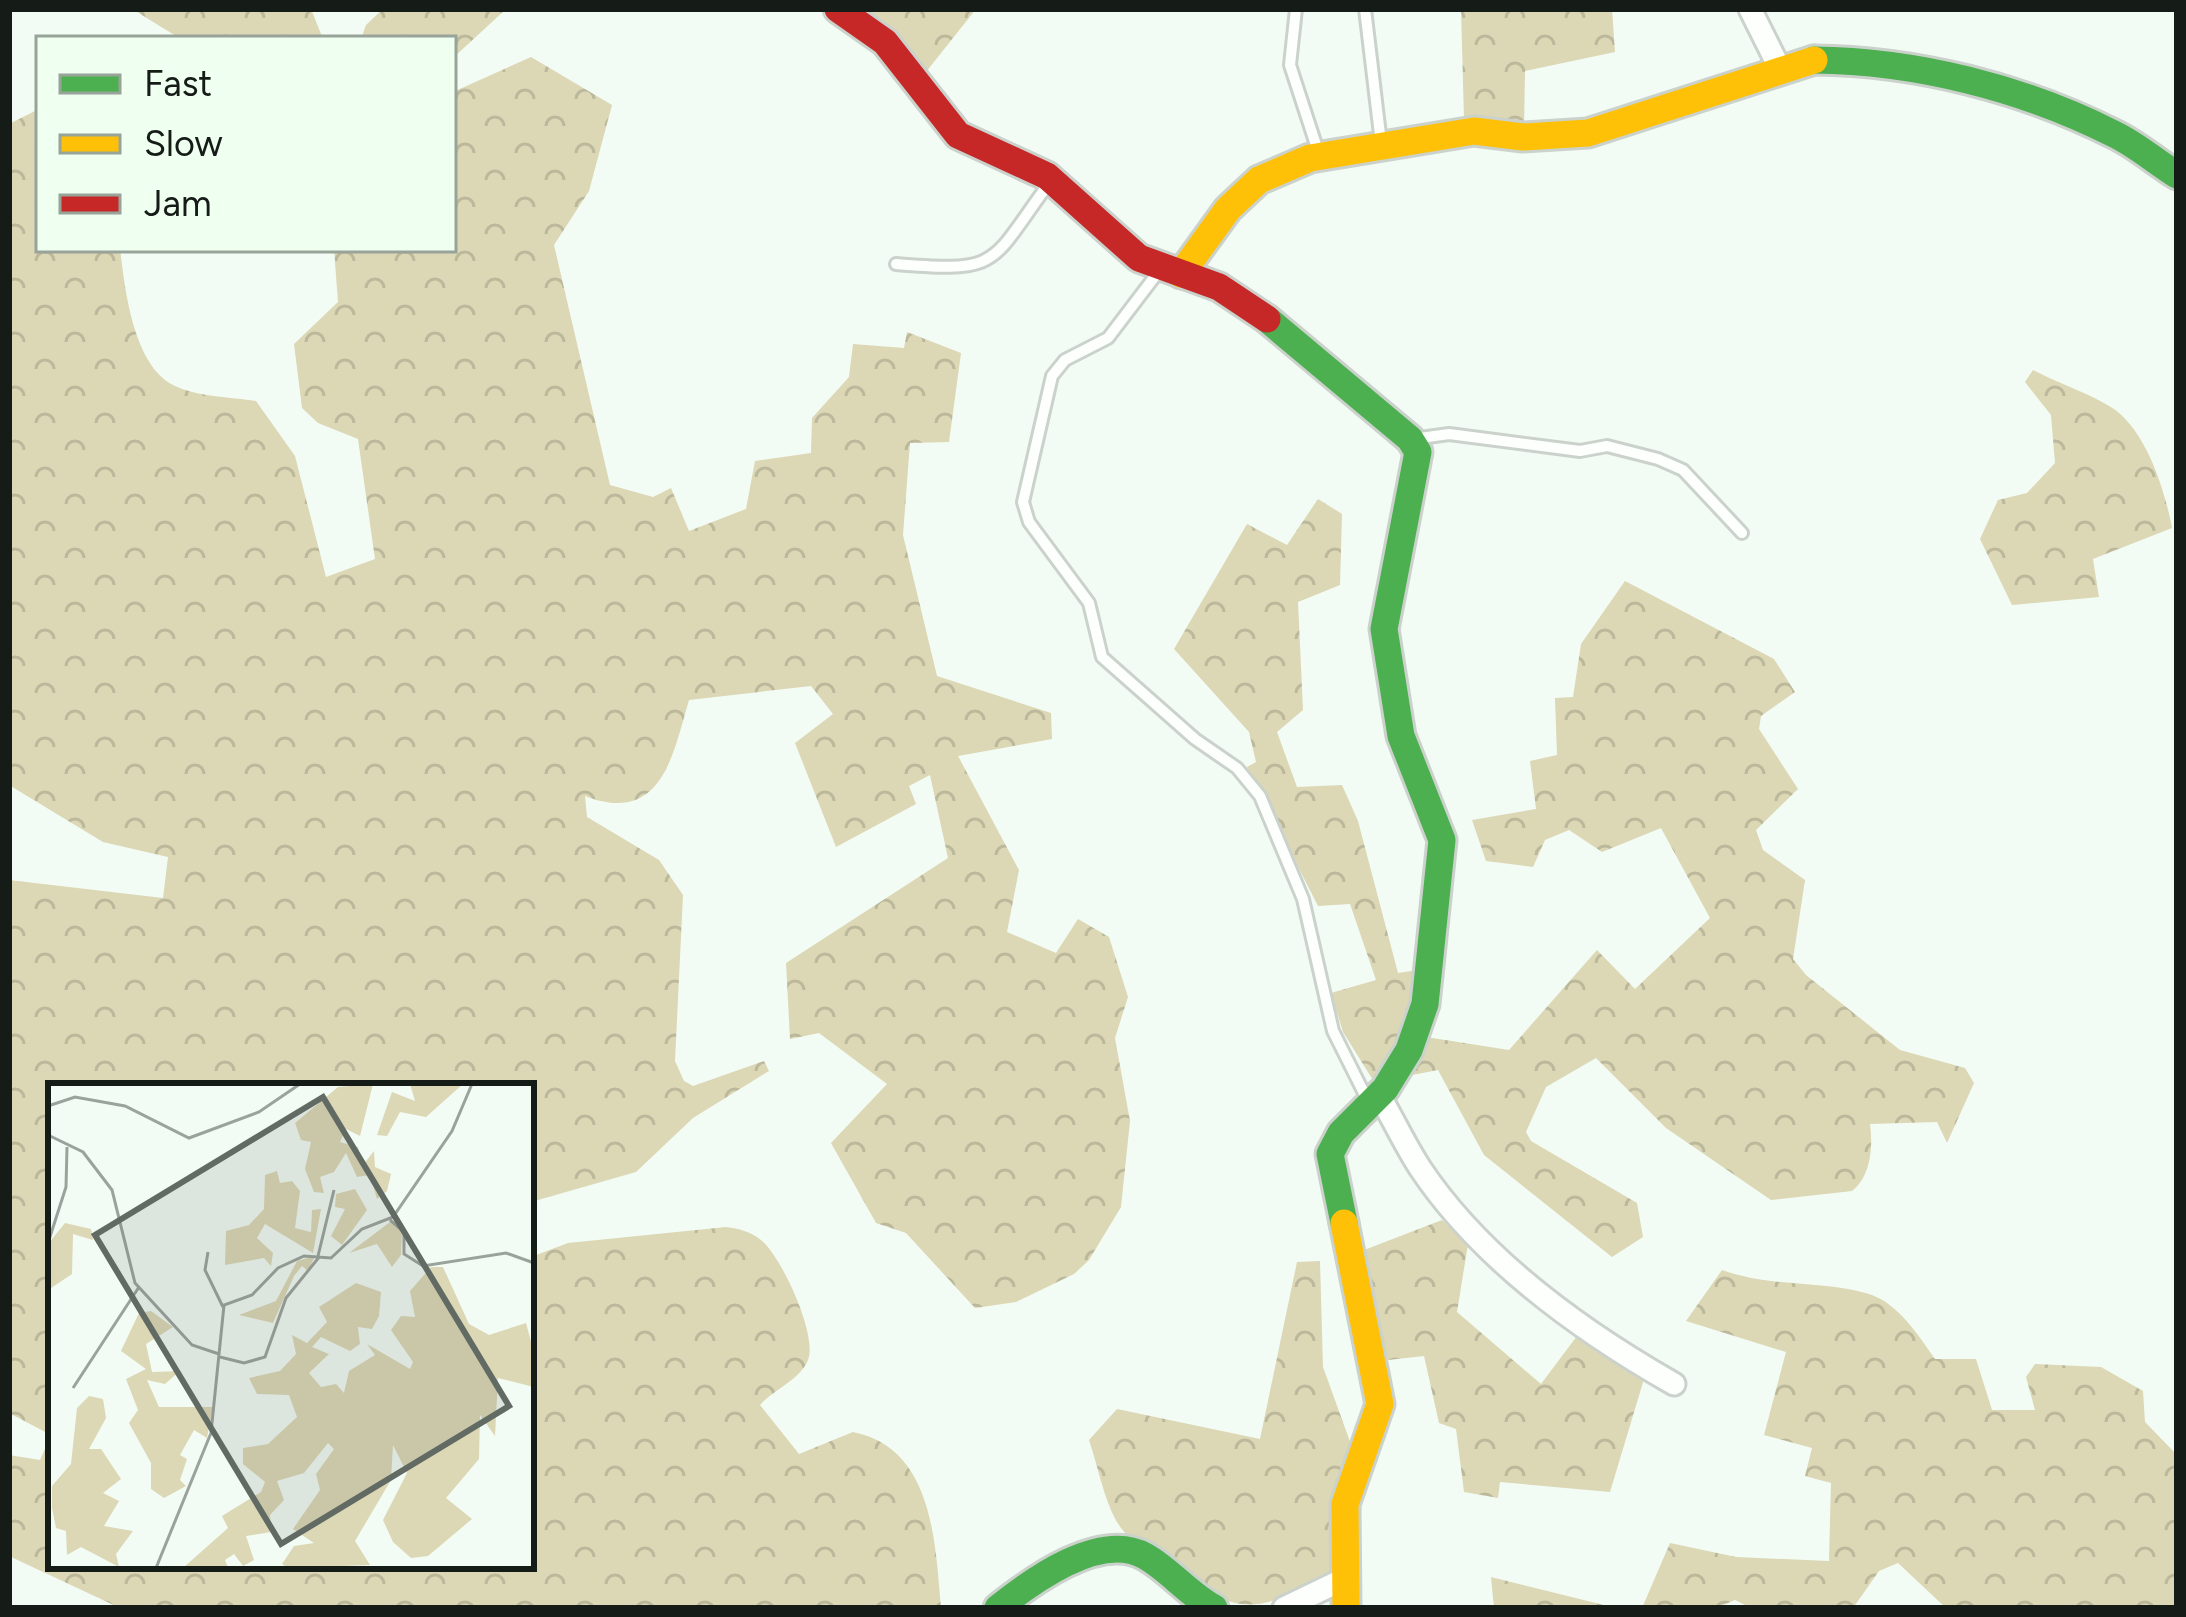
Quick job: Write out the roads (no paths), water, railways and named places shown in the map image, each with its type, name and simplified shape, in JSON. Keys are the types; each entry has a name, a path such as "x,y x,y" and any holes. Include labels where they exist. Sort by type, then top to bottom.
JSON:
{"street":[{"path":"838,9 885,42 958,135 1052,179 1117,239 1171,271 1219,287 1268,319 1410,439 1418,467 1384,629 1401,736 1442,847 1425,1004 1408,1050 1375,1100 1341,1133 1329,1162 1380,1404 1346,1504 1344,1594 1284,1608"},
{"path":"1750,9 1778,68"},
{"path":"1171,271 1258,180 1319,155 1474,131 1523,137 1588,133 1808,60 1844,61 2006,90 2110,131 2177,175"},
{"path":"1375,1100 1419,1167 1474,1232 1583,1326 1674,1384"},
{"path":"998,1608 1096,1551 1117,1547 1145,1555 1214,1608"}],"lane":[{"path":"1296,9 1290,65 1319,155"},
{"path":"1365,9 1382,144"},
{"path":"896,264 967,269 987,262 1052,179"},
{"path":"1171,271 1108,338 1065,360 1052,376 1022,495 1026,516 1088,603 1102,657 1195,739 1237,769 1264,803 1303,899 1333,1031 1375,1100"},
{"path":"1410,439 1449,434 1580,451 1607,446 1658,459 1683,470 1742,533"}]}
